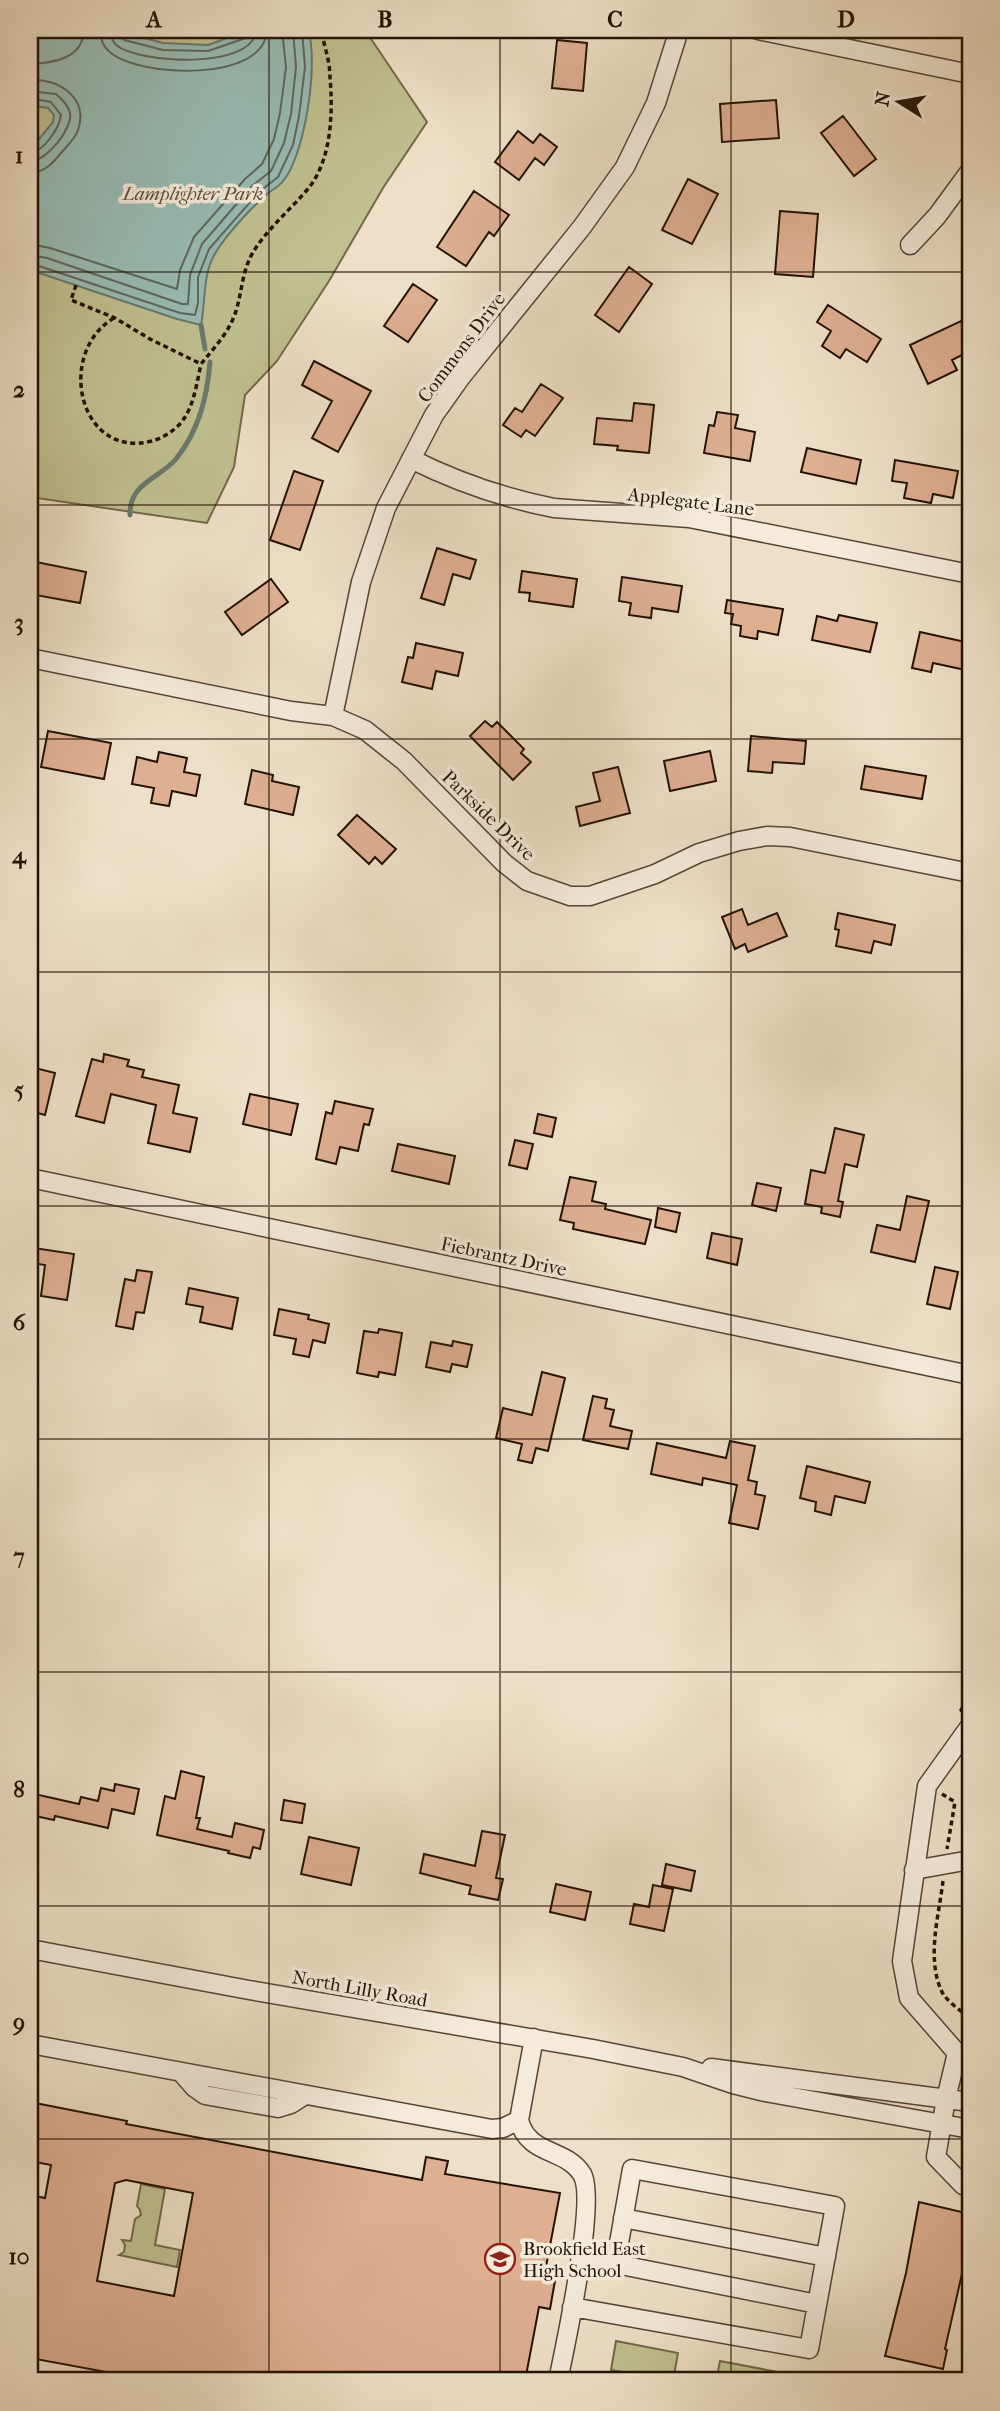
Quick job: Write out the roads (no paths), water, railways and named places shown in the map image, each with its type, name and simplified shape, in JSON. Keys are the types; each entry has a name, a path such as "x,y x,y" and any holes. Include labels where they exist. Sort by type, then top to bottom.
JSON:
{"street":[{"name":"Commons Drive","path":"333,716 361,582 386,508 434,415 461,377 582,227 625,167 656,103 679,30"},
{"path":"758,30 970,74"},
{"path":"909,245 937,216 970,171"},
{"name":"Applegate Lane","path":"411,459 446,477 486,492 554,508 689,518 970,574"},
{"name":"Parkside Drive","path":"30,658 291,711 333,716 365,730 404,761 504,863 527,881 570,896 590,896 655,874 699,853 738,841 767,836 790,837 970,873"},
{"name":"Fiebrantz Drive","path":"30,1178 970,1375"},
{"path":"970,1726 927,1786 902,1961 909,1998 957,2053 936,2157 963,2185 970,2188"},
{"path":"914,1870 970,1860"},
{"name":"North Lilly Road","path":"30,1949 683,2067 765,2092 970,2129"},
{"path":"534,2039 519,2120 522,2132 532,2143 569,2162 580,2171 586,2183 580,2257 558,2381"},
{"path":"30,2044 492,2129 503,2128 519,2120"},
{"name":"North Lilly Road","path":"683,2067 709,2068 970,2102"},
{"path":"572,2306 809,2349 835,2206 632,2169 616,2260 611,2263"},
{"path":"623,2218 826,2257"},
{"path":"580,2257 817,2304"}],"water":[{"path":"115,30 163,43 208,45 249,30 308,30 311,44 311,85 298,151 291,169 281,183 246,214 216,252 206,278 201,325 30,270 30,150 53,122 54,115 48,108 35,106 30,109 30,39 37,35"}],"waterway":[{"path":"201,325 205,349"},
{"path":"130,515 131,504 140,488 169,466 191,437 204,401 210,362"}],"place":[{"name":"Brookfield East High School","path":"500,2259"}],"park label":[{"name":"Lamplighter Park","path":"193,193"}]}
